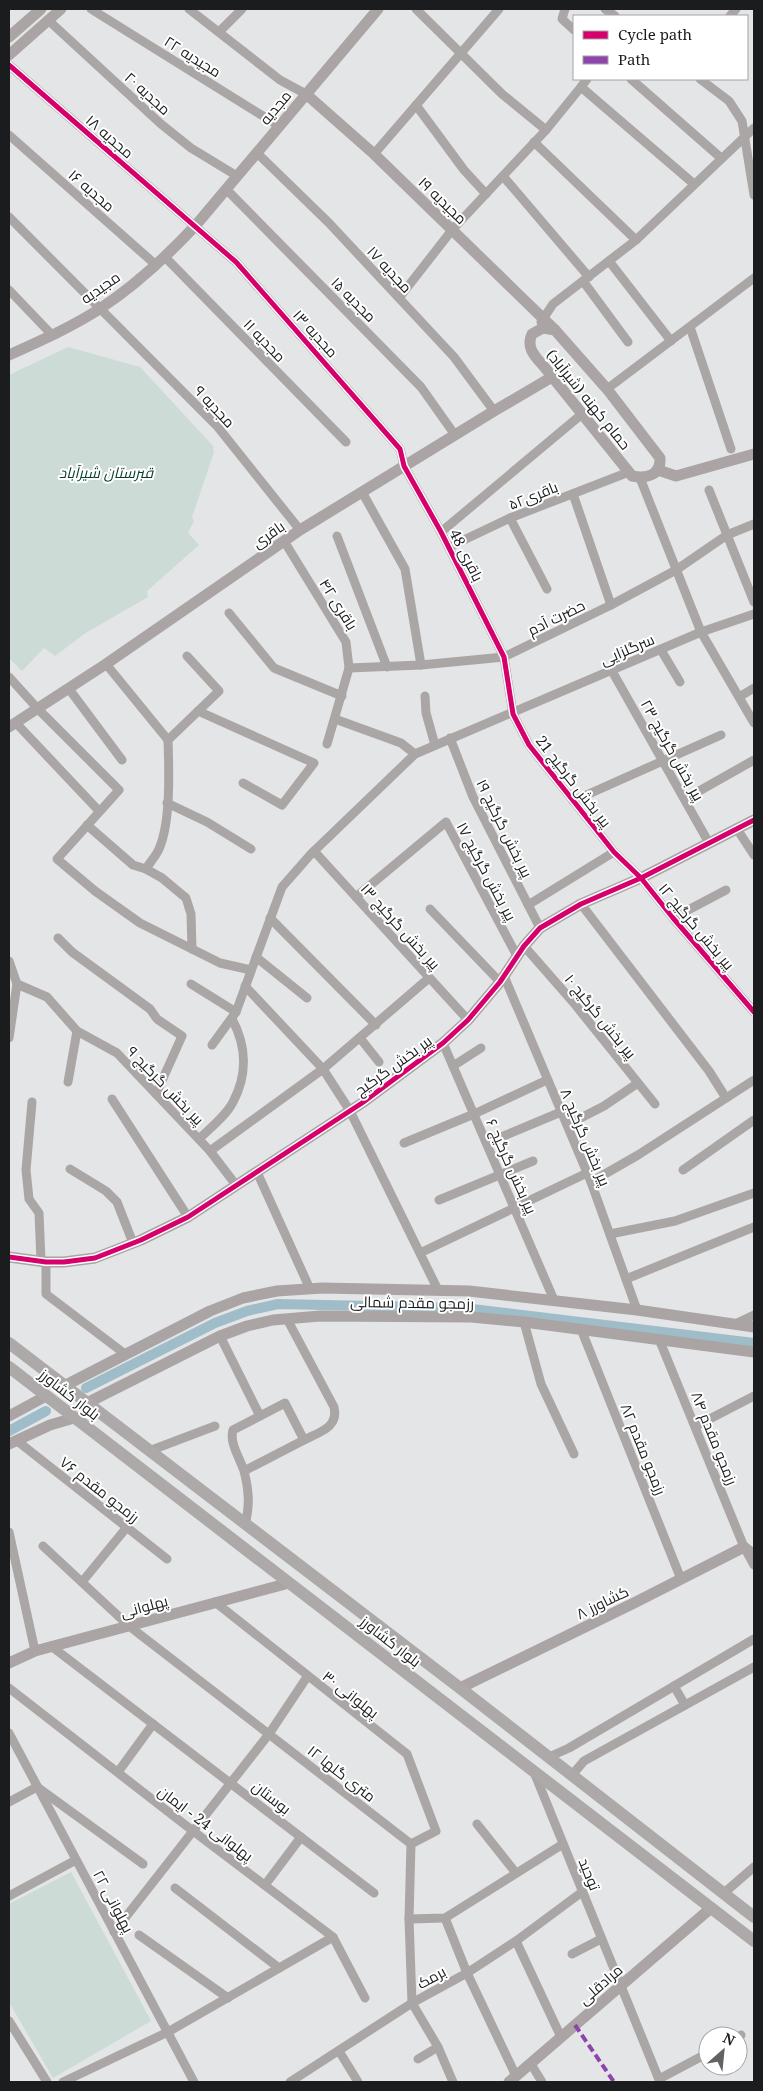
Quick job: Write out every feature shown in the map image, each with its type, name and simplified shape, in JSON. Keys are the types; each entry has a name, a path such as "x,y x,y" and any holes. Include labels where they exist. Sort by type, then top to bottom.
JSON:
{"main road":[{"name":"بلوار کشاورز","path":"9,1343 460,1688 754,1917"},
{"name":"بلوار کشاورز","path":"9,1368 754,1941"},
{"path":"137,1467 149,1451"}],"street":[{"path":"10,32 41,9"},
{"path":"9,55 61,9"},
{"name":"مجیدیه ۲۲","path":"91,9 279,126"},
{"path":"189,9 280,80 306,94"},
{"path":"219,32 242,9"},
{"name":"مجدیه","path":"196,226 378,9"},
{"path":"416,9 502,94 546,130"},
{"path":"374,154 499,9"},
{"path":"564,9 562,19 573,29"},
{"name":"مجدیه ۲۰","path":"48,20 161,124 191,148 237,176"},
{"name":"مجدیه ۱۸","path":"9,65 196,226"},
{"path":"399,298 452,230 546,130 586,80"},
{"path":"632,80 721,158"},
{"path":"701,80 729,100 742,121 754,195"},
{"path":"581,87 694,184"},
{"name":"مجیدیه ۱۹","path":"306,94 374,154 555,330"},
{"path":"416,105 464,170 486,194"},
{"path":"537,330 552,304 636,240 744,135 754,128"},
{"name":"مجدیه ۱۶","path":"9,135 156,265"},
{"path":"534,142 636,240"},
{"name":"مجدیه ۱۷","path":"257,152 329,223 454,357 494,410"},
{"path":"503,176 586,279 628,342"},
{"name":"مجدیه ۱۵","path":"226,189 420,387 455,435"},
{"name":"مجدیه ۹","path":"9,217 217,426 300,530"},
{"name":"مجیدیه","path":"9,355 52,335 101,308 156,265 196,226"},
{"name":"مجدیه ۱۳","path":"196,226 236,262 371,414 400,449 404,466"},
{"name":"مجدیه ۱۱","path":"165,257 346,442"},
{"path":"609,261 672,341"},
{"path":"607,389 754,278"},
{"path":"9,290 52,335"},
{"path":"690,327 731,449"},
{"name":"حمام کهنه (شیرآباد)","path":"640,478 632,476 532,352 530,340 537,330 543,328 555,330 607,389 660,458 658,470"},
{"name":"باقری","path":"12,725 106,664 300,530 494,410 552,377"},
{"path":"441,532 582,414"},
{"path":"754,454 676,476 658,470 648,477 640,478 701,632 754,722"},
{"name":"باقری 48","path":"404,466 441,532 504,657"},
{"name":"باقری۵۲","path":"448,548 510,518 629,472"},
{"path":"709,490 754,602"},
{"path":"362,492 405,569 421,666"},
{"path":"573,494 610,605"},
{"path":"510,518 547,588"},
{"name":"حضرت آدم","path":"349,668 421,666 504,657 676,570 727,535 754,524"},
{"path":"337,536 387,667"},
{"name":"باقری ۴۲","path":"284,541 346,642 349,668 327,744"},
{"path":"229,612 274,668 342,696"},
{"name":"سرگلزایی","path":"212,1045 234,1016 282,887 314,850 415,754 450,738 513,714 701,632 754,614"},
{"path":"661,650 680,682"},
{"path":"168,740 219,691 187,656"},
{"name":"پیر بخش گرگیج 21","path":"504,657 513,714 529,745 614,852 642,878"},
{"path":"106,664 168,740 169,766 165,831 159,849 146,868"},
{"name":"پیر بخش گرگیج ۲۳","path":"612,671 709,843"},
{"path":"9,677 38,709 119,790 58,859 96,891 140,922 220,963 251,970"},
{"path":"740,697 754,688"},
{"path":"69,689 122,760"},
{"path":"425,696 426,712 435,745"},
{"path":"198,711 221,723 314,763 282,805 243,782"},
{"path":"335,720 401,743 415,754"},
{"path":"12,725 99,811"},
{"path":"573,801 721,735"},
{"name":"پیر بخش گرگیج ۱۹","path":"450,738 473,797 540,928"},
{"path":"685,799 754,760"},
{"path":"167,803 207,822 251,849"},
{"name":"پیر بخش گرگیج","path":"9,1257 44,1262 64,1262 95,1258 133,1243 188,1217 350,1111 443,1043 468,1020 502,979 524,946 540,928 581,904 642,878 754,820"},
{"name":"پیر بخش گرگیج ۱۷","path":"356,897 446,822 517,956"},
{"path":"87,825 133,864 146,868 186,898 190,914 192,949"},
{"path":"737,829 754,855"},
{"name":"پیر بخش گرگیج ۱۳","path":"314,850 468,1020"},
{"path":"528,905 614,852"},
{"name":"پیر بخش گرگیج ۱۲","path":"642,878 673,918 754,1012"},
{"path":"673,918 726,890"},
{"path":"581,904 709,1071 726,1098"},
{"path":"430,909 502,979"},
{"path":"270,918 376,1025"},
{"path":"58,938 72,952 150,1009 157,1019 182,1036 156,1094"},
{"name":"پیر بخش گرگیج ۱۰","path":"524,946 573,1002 655,1104"},
{"path":"256,956 307,998"},
{"path":"9,961 17,984 9,1038"},
{"path":"210,1151 323,1069 429,978"},
{"name":"پیر بخش گرگیج ۸","path":"502,979 591,1182 637,1310"},
{"name":"پیر بخش گرگیج ۹","path":"17,984 47,998 77,1031 117,1053 210,1151 236,1185"},
{"path":"191,984 234,1016 244,1053 243,1073 234,1102 225,1114 199,1139"},
{"path":"245,986 323,1069 350,1111 438,1290"},
{"path":"68,1082 77,1031"},
{"path":"360,1038 379,1062"},
{"name":"پیر بخش گرگیج ۶","path":"443,1043 554,1300"},
{"path":"452,1066 481,1048"},
{"path":"404,1143 474,1114 547,1080"},
{"path":"591,1182 638,1155 754,1080"},
{"path":"567,1125 604,1106 638,1083"},
{"path":"112,1099 188,1217"},
{"path":"32,1102 26,1170 30,1199 39,1213 46,1294 125,1354"},
{"path":"487,1143 561,1112"},
{"path":"682,1170 754,1120"},
{"path":"439,1200 533,1161"},
{"path":"70,1169 106,1191 117,1202 133,1243"},
{"path":"257,1172 310,1289"},
{"path":"420,1253 514,1206 587,1173"},
{"path":"610,1234 675,1221 754,1193"},
{"path":"626,1278 754,1226"},
{"path":"64,1386 210,1311 243,1298 276,1291 310,1289 469,1291 637,1310 754,1327"},
{"path":"735,1324 754,1315"},
{"name":"رزمجو مقدم شمالی","path":"87,1403 220,1336 248,1326 287,1319 320,1316 471,1317 582,1329 754,1352"},
{"path":"244,1471 327,1428 334,1421 336,1415 334,1407 287,1319"},
{"path":"524,1322 541,1384 574,1454"},
{"name":"رزمجو مقدم ۸۲","path":"582,1329 681,1578"},
{"path":"220,1336 260,1416"},
{"name":"رزمجو مقدم ۸۴","path":"659,1339 744,1547 754,1564"},
{"path":"9,1416 46,1396"},
{"path":"696,1426 754,1396"},
{"path":"245,1525 250,1504 244,1471 231,1436 233,1430 285,1403 304,1440"},
{"path":"12,1442 50,1425 74,1418"},
{"path":"149,1451 215,1426"},
{"name":"رزمجو مقدم ۷۶","path":"12,1442 167,1559"},
{"path":"82,1582 127,1527"},
{"path":"9,1532 35,1650"},
{"name":"۱۲ متری گلها","path":"42,1546 129,1626 411,1844"},
{"path":"744,1547 754,1555"},
{"name":"کشاورز ۸","path":"460,1688 744,1547"},
{"name":"پهلوانی","path":"9,1663 35,1650 288,1583"},
{"name":"پهلوانی ۳۰","path":"215,1602 307,1677 407,1754 436,1831 411,1844"},
{"path":"549,1757 577,1744 754,1639"},
{"name":"بوستان","path":"50,1646 374,1893"},
{"path":"572,1775 589,1758 754,1667"},
{"path":"114,1932 269,1734 307,1677"},
{"path":"674,1686 685,1705"},
{"name":"پهلوانی 24 - ایمان","path":"9,1688 333,1937 365,1998"},
{"path":"118,1772 153,1724"},
{"name":"پهلوانی ۲۲","path":"9,1733 194,2082"},
{"path":"577,1744 589,1758"},
{"name":"توحید","path":"534,1772 660,2081"},
{"path":"9,1802 37,1787 143,1864"},
{"path":"477,1824 516,1873"},
{"path":"265,1885 301,1837"},
{"path":"411,1844 409,1919 412,2003 438,2047 453,2082"},
{"path":"409,1919 445,1918 563,1844"},
{"path":"9,1896 76,1860"},
{"path":"724,1893 754,1867"},
{"path":"175,1888 279,1968"},
{"name":"برمک","path":"290,2082 412,2003 467,1973 516,1941 582,1892"},
{"name":"مرادقلی","path":"513,2079 711,1908"},
{"path":"445,1918 513,2079"},
{"path":"139,1935 228,1998"},
{"path":"63,2082 168,2032 333,1937"},
{"path":"572,1954 601,1939"},
{"path":"516,1941 561,2037"},
{"path":"9,2021 47,2082"},
{"path":"418,2059 438,2047"},
{"path":"339,2050 358,2082"},
{"path":"660,2081 698,2059"},
{"path":"531,2064 542,2082"}],"green space":[{"name":"قبرستان شیرآباد","path":"68,347 140,367 213,446 214,452 192,517 194,521 188,533 199,545 147,591 148,597 84,634 55,656 44,648 22,671 9,658 9,375"},
{"path":"71,1872 151,2021 53,2078 9,2002 9,1904"}],"waterway":[{"path":"86,1388 215,1323 247,1311 278,1304 464,1308 754,1343"},
{"path":"9,1431 46,1411"}],"marked path":[{"path":"575,2025 614,2082"}],"cycle path":[{"path":"9,65 236,262 400,449 404,466 441,532 504,657 513,714 529,745 614,852 641,878 754,1012"},
{"path":"9,1257 46,1262 95,1258 141,1240 188,1217 362,1103 443,1043 468,1020 500,982 524,946 540,928 581,904 641,878 754,820"}]}
